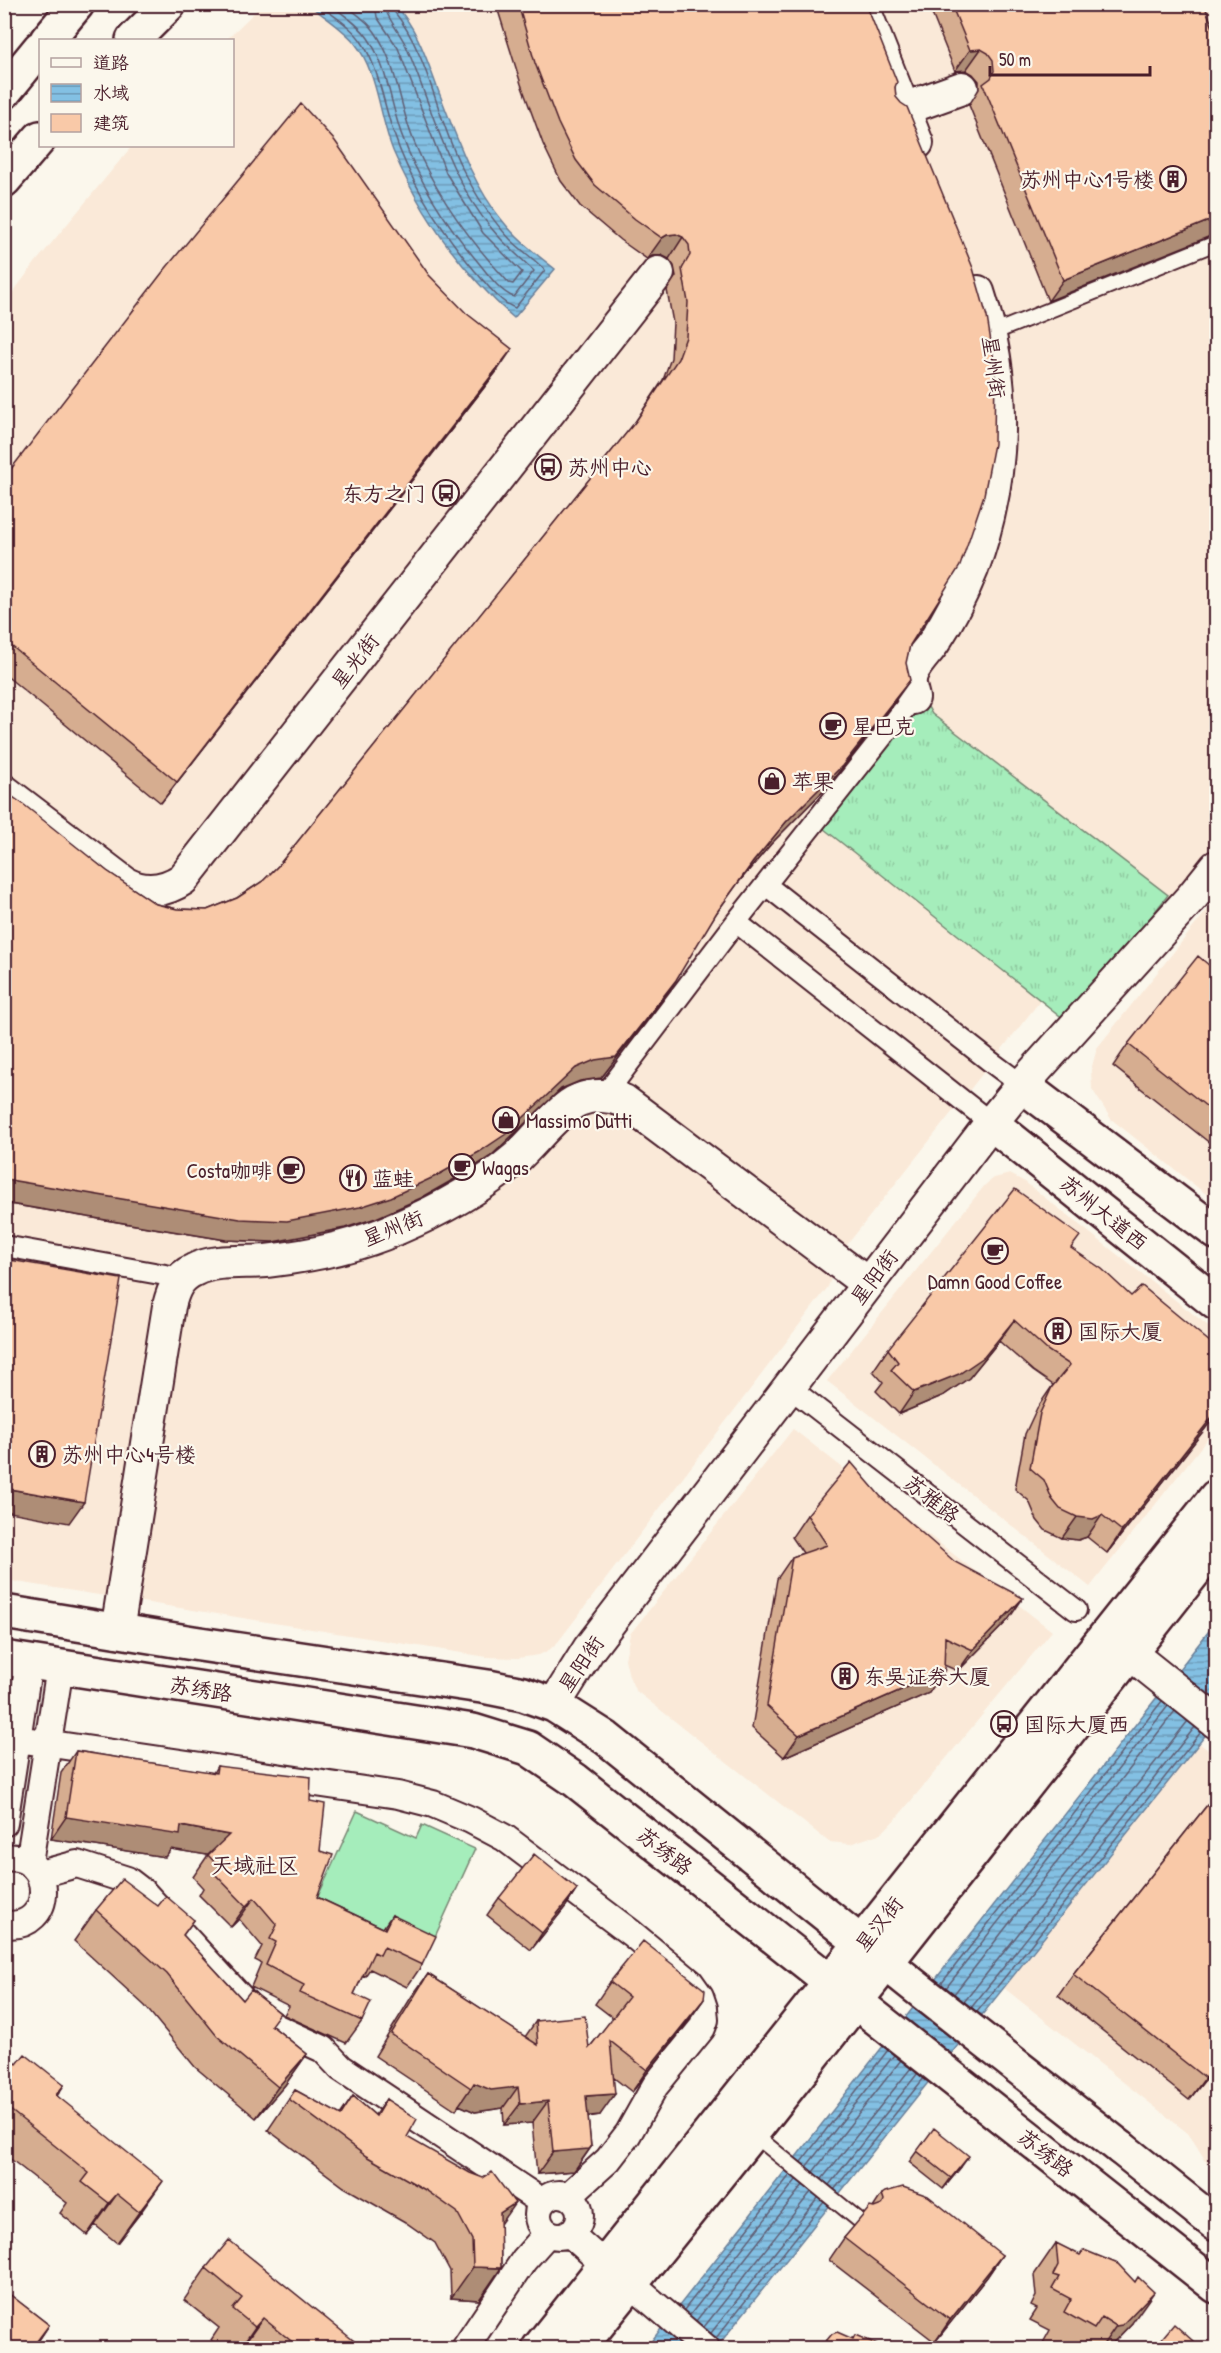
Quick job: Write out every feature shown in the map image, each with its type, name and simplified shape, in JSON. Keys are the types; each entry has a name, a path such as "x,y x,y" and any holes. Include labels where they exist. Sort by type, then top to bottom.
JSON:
{"main road":[{"path":"135,39 169,4"},
{"path":"4,92 39,49"},
{"path":"4,180 39,139"},
{"path":"1022,1084 1216,1232"},
{"name":"苏州大道西","path":"991,1123 1216,1303"},
{"name":"星汉街","path":"579,2349 618,2275 874,1953 1216,1497"},
{"name":"星汉街","path":"874,1953 1131,1654 1216,1544"},
{"name":"苏绣路","path":"4,1612 488,1687 523,1694 554,1705 606,1738 1216,2224"},
{"name":"苏绣路","path":"31,1663 473,1731 528,1748 575,1780 1216,2286"},
{"name":"星汉街","path":"539,2349 618,2275 752,2133 843,1993"}],"street":[{"path":"862,4 901,110 928,172"},
{"path":"901,110 962,88"},
{"name":"星州街","path":"913,698 909,681 912,672 934,641 961,595 977,554 989,511 997,467 998,387 990,334 967,263"},
{"name":"星光街","path":"4,791 126,884 138,889 159,890 183,879 658,273"},
{"path":"868,1284 624,1101 604,1096 736,922 913,698"},
{"name":"星阳街","path":"554,1705 589,1649 991,1123 1022,1084 1192,897 1216,867"},
{"path":"766,885 1022,1084"},
{"path":"736,922 991,1123"},
{"name":"星州街","path":"182,1278 194,1270 209,1265 308,1255 343,1247 394,1230 443,1207 490,1178 532,1144 561,1113 577,1100 604,1096"},
{"path":"4,1246 182,1278 174,1288 169,1306 117,1630"},
{"name":"苏雅路","path":"789,1387 1076,1610"},
{"path":"1131,1654 1216,1722"},
{"path":"4,1823 11,1738 31,1663"},
{"path":"4,1924 19,1924 29,1920 36,1913 44,1894 24,1865 47,1743 31,1663"},
{"path":"11,1738 398,1794 433,1804 505,1838 631,1933 690,1982 700,1996 705,2020 702,2028 655,2086 628,2134 608,2160 568,2196"},
{"path":"24,1865 77,1864 127,1880 144,1893 249,2007 275,2027 323,2049 341,2068 542,2202"},
{"path":"465,2349 524,2260 558,2233 574,2229 580,2218 577,2205 568,2196 554,2194 542,2202 539,2208 539,2222 558,2233 618,2275 656,2304 706,2349"}],"lane":[{"path":"990,334 1216,243"},
{"path":"752,2133 860,2221"}],"shaded area":[{"name":"苏州中心","path":"262,5 1216,5 1216,869 1185,909 1168,896 1069,1023 1040,1001 839,1255 828,1287 558,1642 539,1655 518,1658 487,1657 5,1580 4,304 131,147 234,147 234,39 227,39"},
{"path":"1216,899 1216,1202 1111,1119 1092,1089 1091,1070 1097,1048"},
{"name":"国际大厦","path":"1010,1174 1025,1182 1216,1332 1216,1428 1090,1587 827,1381 985,1185 994,1178"},
{"name":"东吴证券大厦","path":"793,1429 1052,1631 882,1833 850,1844 829,1842 635,1690 625,1659 630,1634"},
{"path":"1199,1743 1216,1756 1216,2171 1207,2163 1189,2134 1004,1988"}],"green space":[{"path":"923,698 932,714 1168,895 1069,1023 819,825"},
{"path":"357,1811 416,1838 422,1825 475,1849 427,1954 309,1916"}],"water":[{"path":"309,5 395,5 410,25 422,48 466,160 482,190 513,233 555,269 514,318 495,301 461,263 445,243 417,199 394,153 374,82 362,54 344,32"},
{"path":"1216,1622 1216,1722 716,2348 646,2348"}],"building":[{"path":"518,4 866,4 897,82 896,97 907,107 973,268 987,317 995,367 994,444 984,495 960,566 910,645 906,663 910,680 842,766 786,822 753,862 717,912 676,980 616,1057 595,1060 576,1068 506,1134 479,1152 391,1197 360,1207 287,1221 240,1219 4,1179 4,791 107,871 156,904 177,909 207,910 237,898 263,881 278,866 636,421 678,359 686,337 688,302 682,269 690,255 689,245 683,237 676,234 662,238 635,219 595,185 576,160 558,123 535,63"},
{"path":"951,4 1204,4 1216,36 1216,218 1063,280 983,84 991,78 994,71 993,60 981,49 970,50"},
{"name":"东方之门","path":"301,104 335,141 429,275 466,313 512,349 177,782 4,640 4,478 162,273"},
{"path":"1198,956 1216,971 1216,1114 1128,1044"},
{"path":"1015,1189 1080,1236 1071,1248 1102,1269 1131,1296 1142,1286 1216,1347 1216,1412 1122,1531 1102,1515 1093,1519 1077,1517 1060,1509 1052,1499 1044,1480 1030,1468 1040,1413 1052,1387 1070,1365 1047,1350 1014,1320 984,1357 959,1374 914,1392 891,1370 898,1362 888,1349"},
{"path":"4,1259 121,1279 84,1502 4,1488"},
{"path":"851,1462 881,1497 955,1562 1023,1598 973,1650 945,1637 944,1671 799,1735 767,1706 792,1557 827,1545 807,1515"},
{"path":"76,1751 216,1773 217,1766 311,1777 310,1801 325,1804 320,1851 333,1855 317,1897 385,1929 392,1915 436,1936 422,1965 384,1947 380,1955 374,1952 354,1994 371,2002 362,2021 300,1993 304,1985 266,1965 276,1942 270,1939 277,1925 254,1898 246,1906 214,1873 220,1868 208,1855 229,1835 181,1826 180,1835 66,1817"},
{"path":"1216,1794 1216,2064 1205,2078 1073,1974"},
{"path":"534,1854 577,1889 542,1933 499,1898"},
{"path":"122,1879 158,1906 166,1896 194,1920 183,1935 243,2000 251,1990 280,2013 271,2025 307,2054 278,2087 217,2036 167,1974 96,1910"},
{"path":"643,1941 705,1990 704,1999 647,2070 610,2041 615,2094 586,2096 591,2147 589,2149 553,2152 548,2101 520,2104 518,2087 491,2090 474,2083 471,2088 391,2034 428,1974 538,2045 536,2021 585,2016 589,2048 629,1997 610,1982"},
{"path":"4,2054 17,2064 25,2054 64,2085 56,2095 163,2181 139,2212 117,2194 109,2203 82,2182 89,2173 4,2105"},
{"path":"295,2090 341,2115 353,2096 376,2116 386,2099 417,2119 407,2137 470,2173 483,2178 492,2172 515,2203 500,2213 501,2268 473,2267 472,2240 457,2212 427,2191 366,2156 289,2099"},
{"path":"934,2128 969,2156 951,2178 917,2151"},
{"path":"903,2187 928,2196 1002,2255 950,2320 844,2238 870,2207 882,2205 884,2200 882,2194"},
{"path":"229,2240 364,2349 301,2349 263,2318 255,2327 233,2309 242,2298 206,2268"},
{"path":"1056,2243 1080,2255 1084,2250 1118,2264 1135,2282 1138,2277 1154,2292 1122,2325 1116,2326 1102,2317 1094,2329 1064,2312 1071,2299 1052,2289 1059,2277 1053,2275 1058,2265"},
{"path":"4,2290 49,2325 31,2349 16,2349 4,2339"},
{"path":"1174,2324 1202,2349 1153,2349"},
{"path":"837,2332 853,2339 855,2335 877,2344 876,2349 828,2349 827,2340"}],"place":[{"name":"苏州中心1号楼","path":"1173,179"},
{"name":"苏州中心","path":"548,467"},
{"name":"东方之门","path":"446,493"},
{"name":"星巴克","path":"833,726"},
{"name":"苹果","path":"772,781"},
{"name":"Massimo Dutti","path":"506,1120"},
{"name":"Wagas","path":"462,1167"},
{"name":"Costa咖啡","path":"291,1170"},
{"name":"蓝蛙","path":"353,1178"},
{"name":"Damn Good Coffee","path":"995,1251"},
{"name":"国际大厦","path":"1058,1331"},
{"name":"苏州中心4号楼","path":"42,1454"},
{"name":"东吴证券大厦","path":"845,1676"},
{"name":"国际大厦西","path":"1004,1724"}],"district":[{"name":"天域社区","path":"255,1865"}]}
